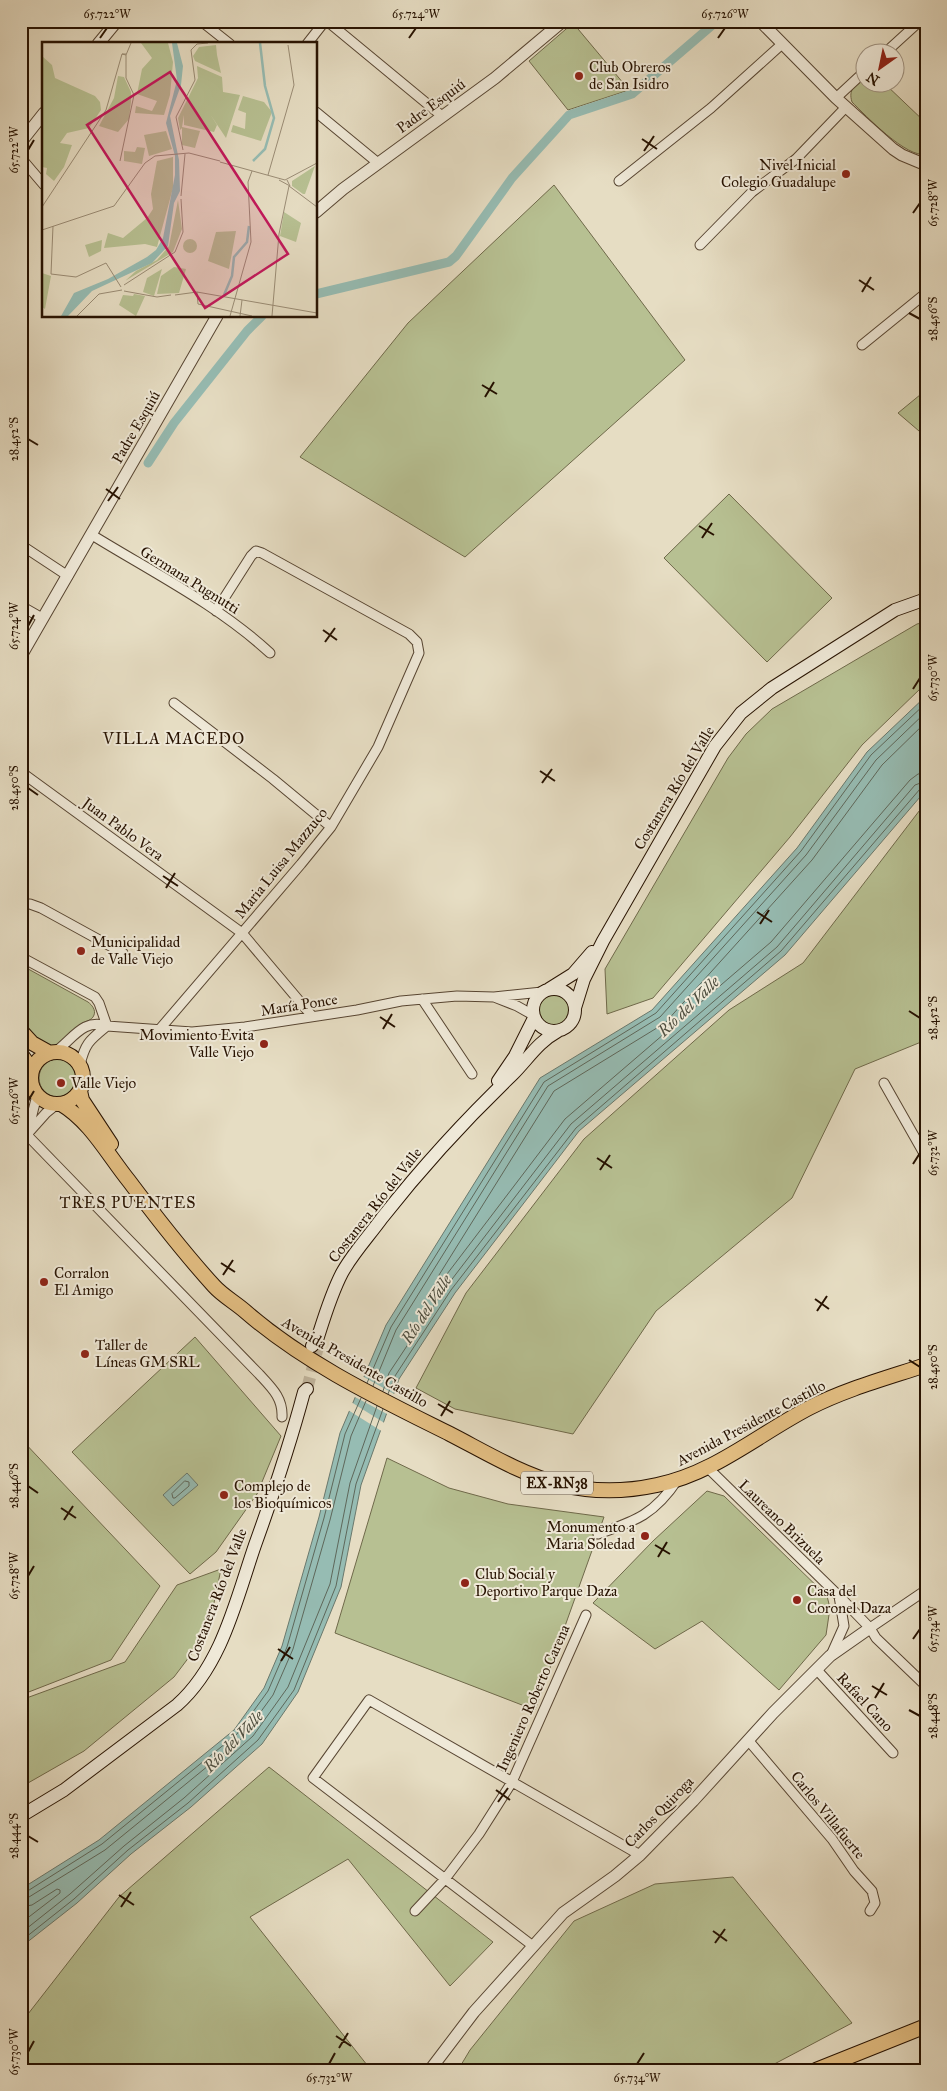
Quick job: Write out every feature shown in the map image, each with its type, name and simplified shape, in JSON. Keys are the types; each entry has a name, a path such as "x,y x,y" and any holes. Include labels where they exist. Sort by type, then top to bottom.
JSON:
{"main road":[{"name":"Costanera Río del Valle","path":"575,1008 580,987 602,941 715,746 741,713 772,688 873,623 895,610 926,598"},
{"name":"Costanera Río del Valle","path":"546,991 573,974 602,941"},
{"path":"556,989 568,994 575,1008 574,1018 570,1024 558,1031 544,1029 533,1017 533,1004 546,991 556,989"},
{"name":"Costanera Río del Valle","path":"482,1103 515,1056 533,1017"},
{"path":"21,1031 36,1046 70,1055 80,1065"},
{"name":"Costanera Río del Valle","path":"316,1344 336,1286 356,1252 420,1171 482,1103 512,1075 536,1046 558,1031"},
{"path":"32,1070 41,1058 53,1052"},
{"path":"21,1054 32,1070 32,1086 37,1095"},
{"name":"EX-RN38","path":"80,1065 84,1074 84,1081 80,1091"},
{"path":"59,1104 69,1102 80,1091"},
{"name":"Avenida Presidente Castillo","path":"80,1091 88,1109 112,1145 244,1310"},
{"name":"EX-RN38","path":"37,1095 44,1101 59,1104"},
{"name":"Avenida Presidente Castillo","path":"59,1104 79,1117 153,1213 216,1288 274,1336 324,1367 417,1418 507,1463 559,1484 610,1490 658,1485 679,1479 707,1467 778,1425 829,1399 926,1365"},
{"name":"Costanera Río del Valle","path":"21,1816 64,1790 177,1705 200,1681 217,1649 233,1608 282,1466 304,1390"},
{"path":"816,2070 926,2026"}],"street":[{"path":"100,42 117,21"},
{"path":"202,21 228,42"},
{"path":"309,42 326,21 442,116"},
{"name":"Padre Esquiú","path":"318,210 378,162 495,78 563,21"},
{"path":"760,21 781,45 846,108 893,149 912,160 926,165"},
{"path":"897,42 920,21"},
{"path":"619,181 711,108 781,45"},
{"path":"836,98 854,81"},
{"path":"700,245 752,192 796,159 846,108"},
{"path":"318,114 378,162"},
{"path":"21,142 42,116"},
{"path":"21,158 42,183"},
{"path":"862,345 926,293"},
{"name":"Padre Esquiú","path":"21,656 216,318"},
{"name":"Germana Pugnutti","path":"92,535 216,611 270,653"},
{"path":"21,545 68,576"},
{"name":"Maria Luisa Mazzuco","path":"159,1030 302,864 331,827 378,748 419,653 417,642 409,634 256,551 216,611"},
{"path":"21,606 42,618"},
{"path":"174,703 273,779 331,827"},
{"name":"Juan Pablo Vera","path":"21,772 242,933 312,1016"},
{"path":"21,904 30,904 41,908 124,953"},
{"path":"21,957 95,997 99,1003 107,1026 90,1039 84,1049 80,1065"},
{"name":"María Ponce","path":"53,1052 86,1026 97,1023 107,1026 192,1032 245,1027 422,999 457,996 494,997 546,991"},
{"name":"María Ponce","path":"494,997 517,1006 533,1017"},
{"path":"422,999 472,1074"},
{"path":"884,1083 926,1157"},
{"path":"24,1138 37,1095"},
{"path":"24,1138 46,1113 59,1104"},
{"path":"24,1138 259,1374 278,1396 283,1406 282,1417"},
{"name":"Laureano Brizuela","path":"707,1467 839,1596 870,1628 876,1638 926,1686"},
{"path":"598,1534 626,1525 652,1511 667,1497 679,1479"},
{"name":"Carlos Quiroga","path":"430,2070 474,2012 569,1908 608,1881 640,1855 830,1656 926,1590"},
{"path":"830,1656 844,1626 839,1596"},
{"name":"Ingeniero Roberto Carena","path":"415,1911 445,1879 479,1834 512,1782 586,1615"},
{"name":"Rafael Cano","path":"817,1670 893,1753"},
{"path":"533,1946 314,1778 369,1700 640,1855"},
{"name":"Carlos Villafuerte","path":"748,1740 832,1838 854,1871 872,1891 875,1903 870,1912"},
{"path":"839,2070 848,2056"}],"green space":[{"name":"Club Obreros de San Isidro","path":"573,23 629,90 568,110 529,61"},
{"path":"854,88 854,92 893,92 926,123 926,154 918,154 908,150 887,135 852,102 852,91"},
{"path":"554,185 685,360 465,557 300,457 408,323"},
{"path":"926,390 926,437 898,413"},
{"path":"729,494 832,598 767,662 664,558"},
{"path":"926,622 926,686 921,688 862,745 790,837 653,998 607,1014 605,969 728,758 746,734 772,709 917,624"},
{"path":"926,802 926,1040 855,1069 792,1198 656,1311 573,1434 455,1409 416,1388 466,1293 584,1139 729,1010 803,963"},
{"path":"21,965 88,1002 94,1009 93,1017 77,1027 59,1044 49,1048 21,1027"},
{"path":"553,993 560,994 565,998 569,1003 569,1017 565,1022 560,1026 553,1027 546,1026 541,1022 537,1017 536,1010 537,1003 541,998 546,994"},
{"path":"58,1059 72,1064 77,1078 72,1092 58,1097 44,1092 39,1078 44,1064"},
{"name":"Complejo de los Bioquímicos","path":"195,1337 281,1436 257,1494 216,1552 190,1574 72,1452"},
{"path":"21,1439 160,1586 111,1660 21,1695"},
{"name":"Club Social y Deportivo Parque Daza","path":"387,1458 449,1488 508,1504 604,1517 535,1710 335,1633"},
{"path":"707,1491 724,1496 827,1596 830,1608 826,1635 779,1690 702,1621 655,1649 593,1603 653,1541"},
{"path":"221,1569 208,1632 174,1677 84,1751 21,1787 21,1700 125,1662 177,1585"},
{"path":"269,1767 493,1942 450,1986 348,1859 250,1917 371,2070 21,2070 21,2023 119,1897"},
{"path":"733,1877 852,2023 763,2070 458,2070 470,2050 574,1921 655,1884"}],"water":[{"name":"Río del Valle","path":"926,696 926,790 785,955 579,1131 455,1293 399,1379 361,1485 341,1587 298,1692 262,1744 191,1807 131,1854 77,1903 21,1947 21,1889 99,1840 234,1730 264,1688 282,1646 319,1517 340,1433 386,1325 540,1078 652,1010 797,848 867,752"},
{"path":"187,1473 198,1485 173,1506 163,1495"}],"pier":[{"path":"362,1376 396,1395 389,1415 353,1396"},
{"path":"351,1402 386,1424 383,1432 348,1410"}],"waterway":[{"path":"318,294 449,262 456,256 512,178 569,115 632,94 717,21"},
{"path":"148,463 174,423 247,331 260,318"}],"tunnel":[{"path":"307,1389 318,1347"}],"place":[{"name":"Club Obreros de San Isidro","path":"579,76"},
{"name":"Nivel Inicial Colegio Guadalupe","path":"846,174"},
{"name":"Municipalidad de Valle Viejo","path":"81,951"},
{"name":"Movimiento Evita Valle Viejo","path":"264,1044"},
{"name":"Valle Viejo","path":"61,1083"},
{"name":"Corralon El Amigo","path":"44,1282"},
{"name":"Taller de Líneas GM SRL","path":"85,1354"},
{"name":"Complejo de los Bioquímicos","path":"224,1495"},
{"name":"Monumento a Maria Soledad","path":"645,1536"},
{"name":"Club Social y Deportivo Parque Daza","path":"465,1583"},
{"name":"Casa del Coronel Daza","path":"797,1600"}],"district":[{"name":"VILLA MACEDO","path":"174,738"},
{"name":"TRES PUENTES","path":"128,1202"}]}
